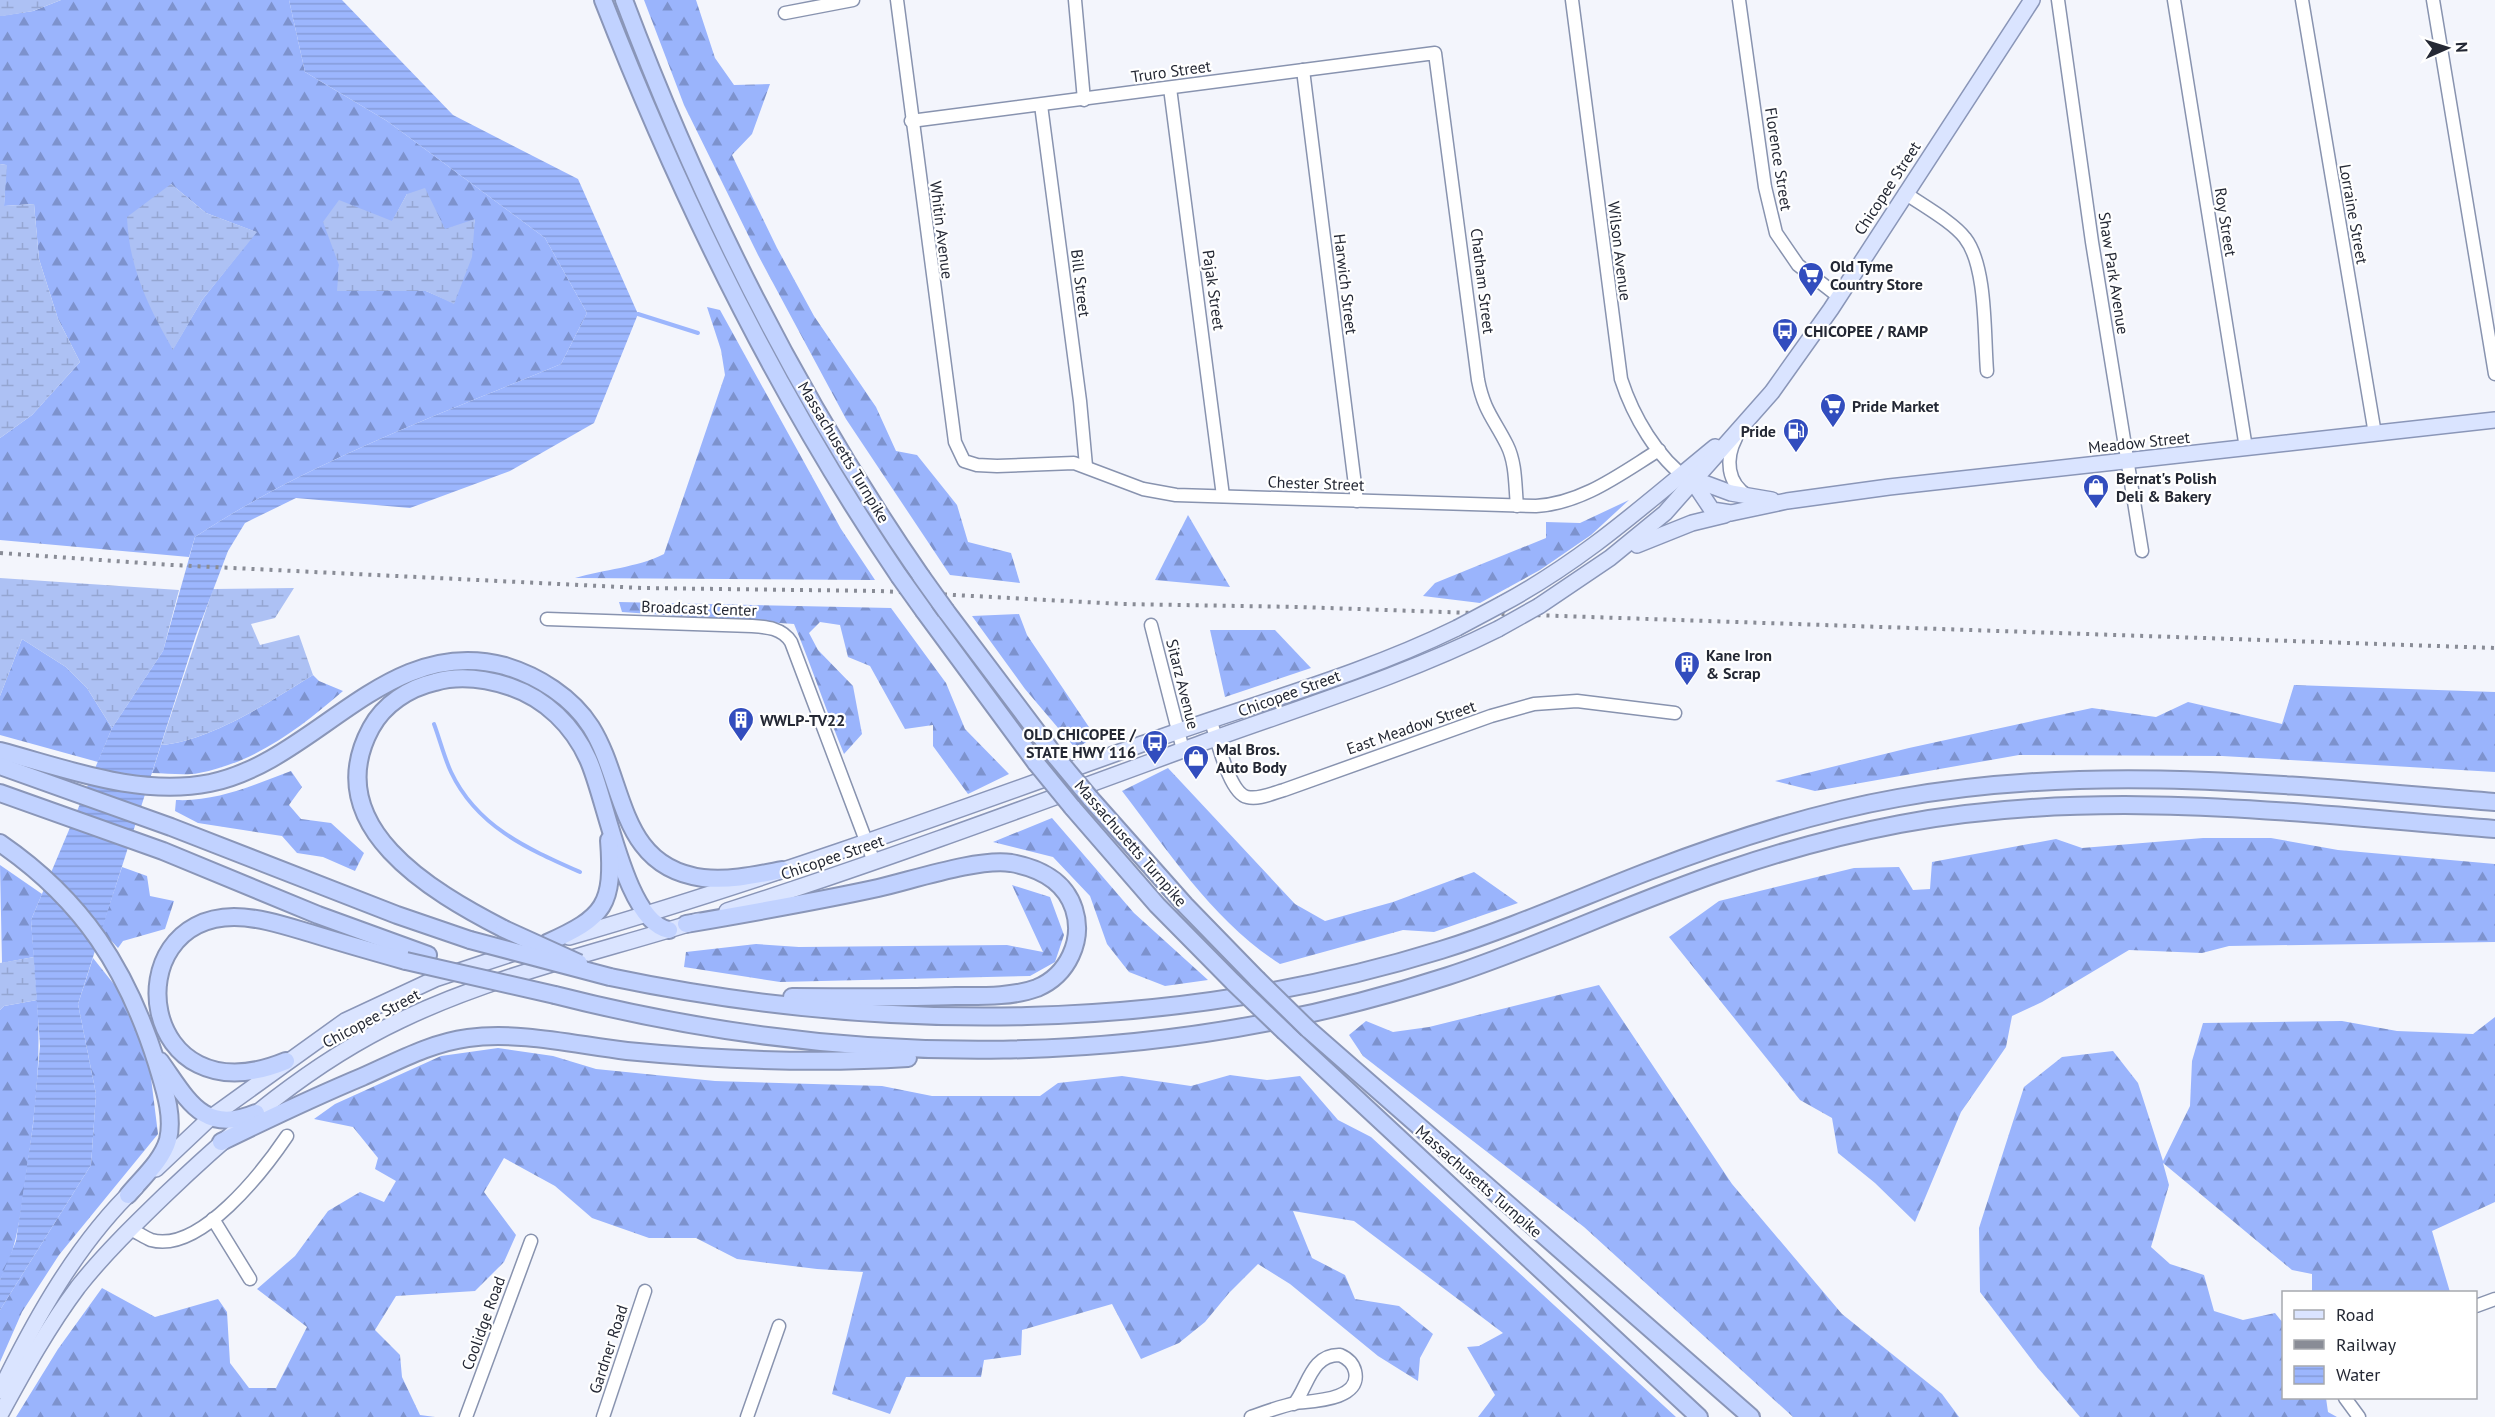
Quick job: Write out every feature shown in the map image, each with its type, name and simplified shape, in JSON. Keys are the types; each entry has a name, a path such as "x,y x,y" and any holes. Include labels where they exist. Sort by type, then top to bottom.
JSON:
{"highway":[{"name":"Massachusetts Turnpike","path":"603,0 642,100 686,199 751,330 818,448 899,576 1036,763 1157,905 1234,983 1699,1417"},
{"name":"Massachusetts Turnpike","path":"624,0 689,159 759,304 820,415 921,576 1056,757 1185,905 1308,1029 1751,1417"},
{"path":"0,751 138,786 170,787 201,784 235,776 272,760 395,677 437,663 466,661 487,663 521,672 544,683 585,718 601,747 630,828 645,848 663,863 682,873 712,879 742,877 782,870"},
{"path":"610,977 455,904 427,885 391,852 373,829 360,799 359,767 366,736 382,712 414,688 440,680 484,680 518,689 546,705 575,736 596,778 606,819 645,914 656,926 669,930"},
{"path":"0,766 171,826 397,915 470,940 610,977 716,996 862,1013 979,1017 1116,1011 1275,990 1348,975 1444,949 1516,924 1679,860 1788,824 1893,799 2003,783 2085,778 2176,778 2495,802"},
{"path":"0,793 163,851 318,915 428,955 555,995"},
{"path":"221,1142 294,1106 405,1057 471,1038 505,1037 681,1056 789,1061 895,1059 1024,1050 1177,1038 1239,1029 1336,1008 1482,965 1725,870 1832,839 1950,816 2055,805 2171,804 2495,829"},
{"path":"547,943 586,924 605,900 610,875 606,819"},
{"path":"0,843 55,886 81,914 124,980 152,1050 168,1103 169,1134 161,1156 128,1195"},
{"path":"686,924 809,903 989,862 1024,866 1050,877 1069,898 1076,917 1076,943 1066,965 1046,983 1028,990 954,996 716,996"},
{"path":"286,1061 259,1071 225,1073 196,1063 172,1042 160,1016 157,983 167,955 187,933 217,919 243,917 285,926 406,962 627,1013 748,1035 878,1047 1024,1050"},
{"path":"152,1050 181,1090 210,1118 218,1121 238,1121 256,1113"}],"main road":[{"name":"Chicopee Street","path":"0,1415 61,1311 79,1286 130,1229 221,1142 256,1113 342,1052 420,1011 540,969 669,930 874,862 1413,667 1498,629 1539,606 1610,558 1665,513 1688,479 1747,421 1785,376 2032,0"},
{"name":"Meadow Street","path":"1610,558 1677,528 1787,501 2495,420"},
{"name":"Chicopee Street","path":"0,1390 75,1262 128,1195 210,1118 286,1061 345,1021 400,993 490,960 645,914 867,842 1177,731 1211,722 1404,651 1457,628 1502,604 1593,548 1650,503 1688,479"},
{"name":"Meadow Street","path":"1688,479 1749,497 1787,501"},
{"path":"1688,479 1712,510 1731,513"}],"street":[{"path":"785,13 853,0"},
{"name":"Whitin Avenue","path":"897,0 911,121 955,442 964,461"},
{"path":"1075,0 1084,100"},
{"name":"Wilson Avenue","path":"1572,0 1619,368 1629,399 1659,450 1688,479"},
{"name":"Florence Street","path":"1739,0 1766,187 1776,233 1798,266 1838,296"},
{"name":"Shaw Park Avenue","path":"2058,0 2142,551"},
{"name":"Roy Street","path":"2174,0 2246,448"},
{"name":"Lorraine Street","path":"2302,0 2375,434"},
{"path":"2433,0 2495,374"},
{"name":"Truro Street","path":"911,121 1434,53"},
{"name":"Chatham Street","path":"1434,53 1482,400 1489,418 1507,445 1514,467 1517,506"},
{"name":"Harwich Street","path":"1302,70 1357,501"},
{"name":"Pajak Street","path":"1170,88 1223,496"},
{"name":"Bill Street","path":"1041,105 1080,401 1086,466"},
{"path":"1905,193 1960,232 1972,250 1980,286 1987,371"},
{"path":"1747,421 1733,443 1729,460 1733,479 1742,492 1749,497"},
{"name":"Chester Street","path":"964,461 977,465 1065,462 1086,466 1150,492 1517,506 1553,504 1574,499 1659,450"},
{"name":"Broadcast Center","path":"547,619 752,626 766,627 783,633 791,642 874,862"},
{"name":"Sitarz Avenue","path":"1151,625 1183,750"},
{"name":"East Meadow Street","path":"1211,722 1234,786 1242,796 1251,798 1284,790 1534,704 1577,701 1675,713"},
{"path":"130,1229 152,1240 166,1240 184,1236 213,1219 258,1178 288,1136"},
{"path":"213,1219 250,1279"},
{"name":"Coolidge Road","path":"466,1417 531,1241"},
{"name":"Gardner Road","path":"603,1417 645,1291"},
{"path":"2477,1305 2495,1299"},
{"path":"747,1417 779,1326"},
{"path":"1251,1417 1294,1404 1326,1400 1347,1391 1352,1387 1356,1376 1351,1362 1340,1355 1324,1359 1311,1373 1294,1404"},
{"path":"2346,1399 2359,1417"}],"green space":[{"path":"0,0 61,0 33,11 0,16"},
{"path":"61,0 289,0 305,72 387,121 545,238 587,313 561,364 374,442 282,486 195,537 189,557 0,540 0,438 32,415 80,362 58,319 39,259 34,204 4,206 6,165 0,164 0,16 33,11","holes":["171,184 206,213 256,232 202,300 173,349","407,194 445,230 475,220 454,303 426,291 338,291 339,265 392,222"]},
{"path":"644,0 696,0 715,58 734,85 770,84 752,134 732,155 777,248 814,316 876,407 896,451 917,455 957,505 968,542 1011,553 1020,583 950,575 846,419 758,255 684,105"},
{"path":"0,164 7,165 4,206 34,204 39,259 58,319 80,362 32,415 0,438"},
{"path":"171,184 206,213 257,232 202,300 173,350 141,286 132,253 127,217"},
{"path":"425,188 445,229 475,219 472,257 454,304 426,291 337,291 339,265 323,222 339,200 392,221 407,194"},
{"path":"707,307 720,310 841,529 875,580 575,578 631,565 664,554 725,375 721,350"},
{"path":"1629,500 1591,535 1540,570 1480,603 1423,596 1435,583 1546,538 1546,522 1580,523"},
{"path":"1188,515 1230,587 1155,580"},
{"path":"0,578 179,590 163,651 112,728 87,688 66,667 22,639 0,696"},
{"path":"294,588 275,618 251,624 260,645 299,635 313,675 259,708 220,728 180,742 161,745 213,589"},
{"path":"619,602 891,608 946,683 965,729 1009,774 968,794 933,746 933,725 905,729 870,666 848,657 840,625 820,622 809,633 818,650 853,686 862,734 844,754 794,624 622,612"},
{"path":"1019,614 1027,635 1095,736 1076,749 1025,689 972,616"},
{"path":"1210,630 1275,630 1311,668 1225,697"},
{"path":"22,639 66,667 87,688 112,728 98,762 0,735 0,696"},
{"path":"313,675 319,681 343,691 276,742 240,761 220,768 193,774 152,773 161,745 180,742 220,728 259,708"},
{"path":"2294,685 2495,692 2495,772 2222,756 2019,755 1815,791 1775,781 1909,748 2092,708 2156,717 2188,702 2282,724"},
{"path":"1168,768 1295,904 1325,921 1393,902 1474,872 1518,903 1434,932 1403,930 1280,964 1256,947 1213,907 1122,791"},
{"path":"291,771 302,787 289,805 301,819 331,823 364,853 355,871 323,857 297,853 282,836 198,823 175,811 176,800 220,795"},
{"path":"1052,818 1134,913 1208,980 1165,986 1129,972 1107,944 1090,896 1053,857 993,842"},
{"path":"2203,838 2271,838 2338,850 2495,864 2495,942 2229,946 2202,953 2129,950 2042,1002 2012,1016 2006,1047 1961,1112 1915,1222 1875,1183 1838,1153 1832,1118 1800,1100 1669,937 1719,901 1854,868 1899,867 1913,890 1930,889 1932,862 2056,839 2082,848"},
{"path":"0,865 42,894 31,920 34,957 2,963"},
{"path":"122,867 147,876 150,896 174,901 165,929 123,941 118,948 101,930"},
{"path":"1012,885 1050,897 1064,935 1055,962 1030,976 780,982 684,967 686,952 756,944 799,947 1007,945 1043,952"},
{"path":"34,957 37,1000 4,1006 0,1010 0,963"},
{"path":"93,958 121,993 149,1062 158,1134 59,1255 22,1312 0,1362 0,1310 91,1165 96,1094 78,1004"},
{"path":"1599,985 1732,1184 1842,1314 1942,1394 1959,1417 1793,1417 1584,1227 1363,1056 1349,1035 1366,1021 1393,1032 1429,1027"},
{"path":"37,1000 38,1069 31,1137 17,1233 6,1269 0,1280 0,1010 4,1006"},
{"path":"2495,1017 2495,1202 2432,1231 2450,1291 2312,1291 2312,1274 2292,1270 2163,1163 2169,1185 2151,1247 2170,1264 2204,1275 2214,1311 2243,1320 2275,1313 2282,1322 2282,1399 2326,1399 2328,1412 2337,1417 2080,1417 2038,1368 1980,1292 1979,1228 2024,1087 2062,1057 2113,1051 2138,1083 2163,1161 2190,1106 2192,1061 2203,1023 2342,1021 2397,1031 2473,1034"},
{"path":"498,1048 553,1056 596,1069 715,1081 882,1086 932,1096 1040,1096 1058,1083 1122,1076 1191,1086 1230,1075 1267,1080 1300,1076 1338,1120 1371,1137 1676,1417 1478,1417 1495,1395 1467,1347 1479,1346 1503,1333 1354,1221 1293,1211 1312,1258 1345,1275 1355,1299 1399,1306 1433,1334 1420,1358 1418,1381 1378,1356 1290,1284 1258,1264 1229,1293 1205,1322 1179,1343 1141,1359 1112,1304 1022,1330 1021,1355 984,1360 981,1377 906,1377 890,1414 832,1394 863,1272 737,1259 696,1238 649,1238 592,1218 555,1186 504,1158 484,1192 516,1235 504,1262 475,1291 396,1296 375,1330 400,1355 402,1377 420,1415 435,1417 16,1417 58,1349 102,1288 155,1317 218,1299 227,1312 230,1363 249,1388 276,1388 307,1327 257,1289 295,1256 328,1211 360,1192 384,1202 396,1181 375,1169 378,1158 353,1127 314,1119 335,1104 441,1056"}],"water":[{"path":"289,0 342,0 453,115 578,179 638,314 594,423 510,471 410,508 296,498 245,523 228,551 196,635 78,1004 96,1094 91,1165 0,1310 0,1280 16,1241 33,1125 40,1046 31,920 112,728 163,651 195,537 238,510 328,463 561,364 587,313 545,238 387,121 305,72"}],"waterway":[{"path":"638,314 698,333"},
{"path":"434,724 451,772 475,808 490,822 523,845 580,872"}],"railway":[{"path":"0,553 172,565 641,588 880,591 1122,604 1299,607 2495,648"}],"place":[{"name":"Old Tyme Country Store","path":"1811,298"},
{"name":"CHICOPEE / RAMP","path":"1785,354"},
{"name":"Pride Market","path":"1833,429"},
{"name":"Pride","path":"1796,454"},
{"name":"Bernat's Polish Deli & Bakery","path":"2096,510"},
{"name":"Kane Iron & Scrap","path":"1687,687"},
{"name":"WWLP-TV22","path":"741,743"},
{"name":"OLD CHICOPEE / STATE HWY 116","path":"1155,766"},
{"name":"Mal Bros. Auto Body","path":"1196,781"}]}
